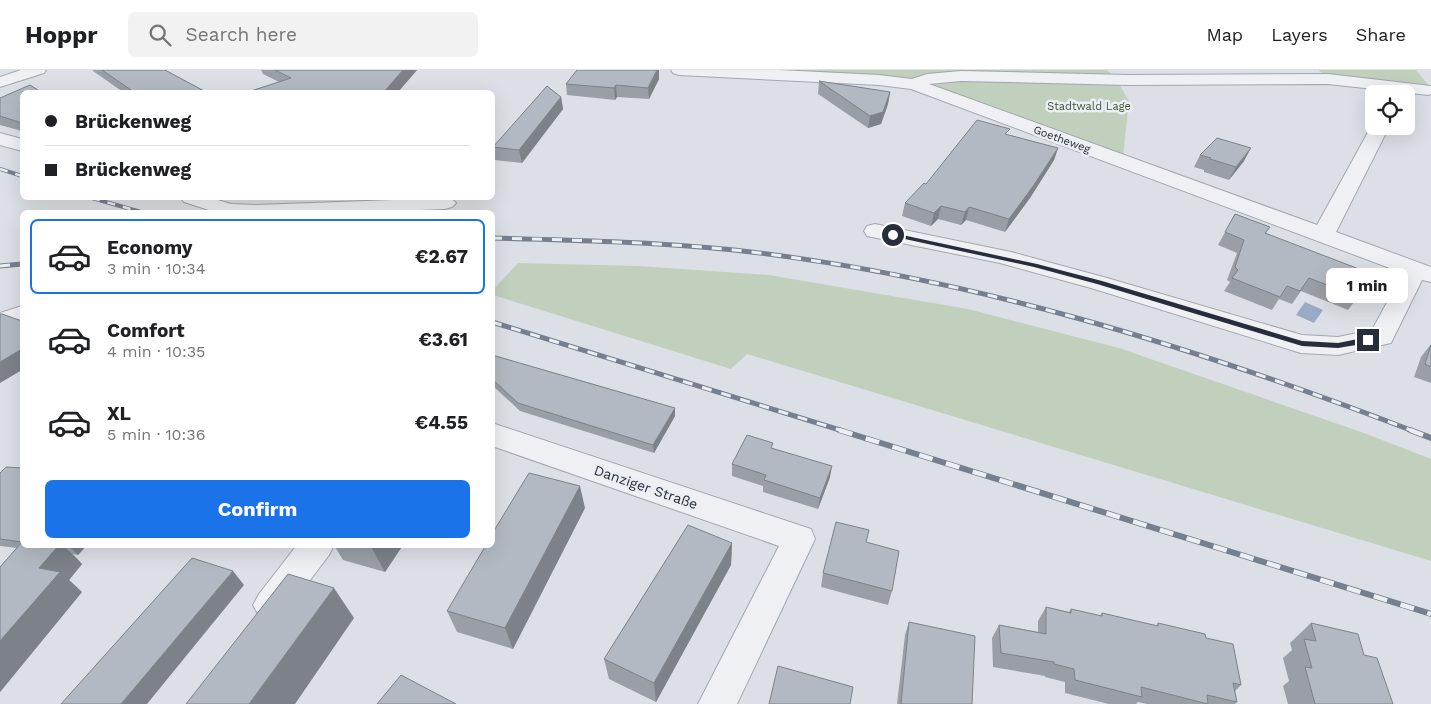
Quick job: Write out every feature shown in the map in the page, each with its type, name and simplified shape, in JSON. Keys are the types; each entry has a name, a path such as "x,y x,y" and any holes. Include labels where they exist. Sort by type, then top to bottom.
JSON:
{"street":[{"path":"0,82 38,70"},
{"name":"Goetheweg","path":"679,70 879,80 914,84 1424,273"},
{"path":"914,84 927,79 961,76 1126,75 1328,78 1428,90"},
{"path":"1323,235 1376,135"},
{"path":"0,139 20,144"},
{"path":"196,200 229,210"},
{"path":"280,210 445,203"},
{"path":"875,231 1012,259 1302,344 1338,346 1382,337 1411,278 1424,273"},
{"path":"0,322 20,315"},
{"name":"Danziger Straße","path":"495,435 800,539 718,704"},
{"path":"253,628 315,548"}],"green space":[{"name":"Stadtwald Lage","path":"749,70 1107,70 1115,77 1129,101 1123,158 910,79"},
{"path":"1318,70 1416,70 1429,86 1328,77"},
{"path":"518,263 639,266 769,275 968,309 1119,348 1364,433 1431,459 1431,561 747,354 731,369 495,296 495,288"}],"water":[{"path":"1305,302 1323,310 1314,323 1296,315"}],"building":[{"path":"102,70 165,70 202,90 131,90"},
{"path":"275,70 403,70 386,90 254,90 291,78"},
{"path":"577,70 657,70 648,88 616,85 614,88 566,84"},
{"path":"819,81 890,92 883,112 870,116"},
{"path":"30,85 38,90 20,90 20,122 0,116 0,98"},
{"path":"547,86 561,97 519,150 495,147 495,145"},
{"path":"977,120 1010,129 1005,134 1058,148 1009,219 969,207 965,212 941,206 934,213 905,203 924,183 926,184"},
{"path":"1217,138 1251,148 1236,167 1200,155"},
{"path":"1235,214 1270,227 1265,233 1372,274 1358,297 1309,278 1300,291 1287,286 1280,297 1232,278 1238,270 1235,267 1244,240 1225,232"},
{"path":"0,314 2,314 20,320 20,350 0,362"},
{"path":"1431,345 1431,367 1425,364"},
{"path":"495,356 675,408 653,445 518,403 495,382"},
{"path":"747,435 773,443 771,448 832,466 820,498 764,480 766,475 732,464"},
{"path":"6,467 20,468 20,542 0,539 0,473"},
{"path":"529,473 580,486 505,628 447,611 484,548 495,548 495,529"},
{"path":"836,522 869,530 866,542 899,551 892,591 823,573"},
{"path":"688,525 732,543 654,683 604,659"},
{"path":"20,544 20,548 56,548 39,568 60,572 0,641 0,567"},
{"path":"192,558 233,571 121,704 61,704"},
{"path":"288,574 334,588 249,704 186,704"},
{"path":"1046,607 1071,613 1071,609 1102,616 1102,613 1158,626 1158,623 1205,634 1206,638 1233,644 1241,685 1233,683 1237,702 1207,695 1208,704 1141,687 1142,697 1075,680 1074,669 1054,664 1054,662 1001,653 999,625 1046,634"},
{"path":"909,622 975,636 972,704 901,704"},
{"path":"1311,623 1358,634 1364,655 1377,658 1393,704 1315,704 1305,667 1312,668 1304,639 1316,641"},
{"path":"778,666 853,687 850,704 769,704"},
{"path":"401,675 456,704 377,704"}],"railway":[{"path":"0,169 20,175"},
{"path":"99,200 134,210"},
{"path":"495,238 704,247 822,262 908,277 1080,319 1164,344 1248,371 1413,431"},
{"path":"0,266 20,264"},
{"path":"495,323 843,431"},
{"path":"839,430 1431,614"},
{"path":"1410,430 1431,438"}],"route":[{"path":"893,235 1035,265 1302,344 1338,346 1368,340"}]}
